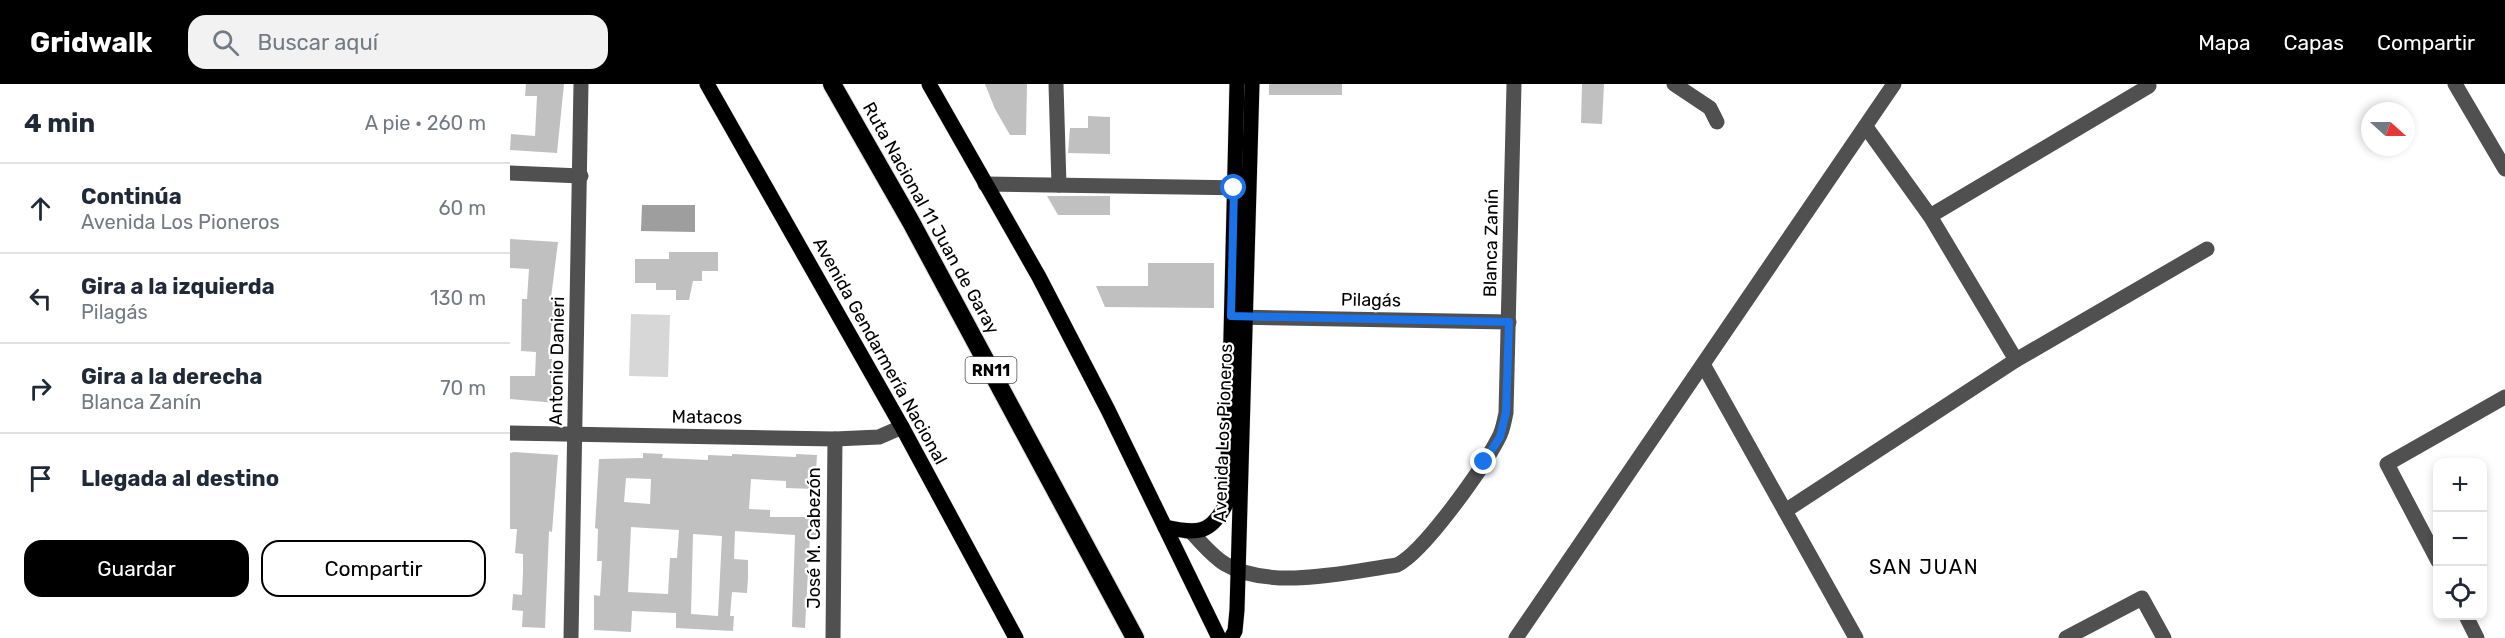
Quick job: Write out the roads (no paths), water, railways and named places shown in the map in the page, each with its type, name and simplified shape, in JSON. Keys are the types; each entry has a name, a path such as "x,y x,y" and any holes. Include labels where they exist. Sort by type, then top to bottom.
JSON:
{"highway":[{"name":"Ruta Nacional 11 Juan de Garay","path":"834,84 1135,638"}],"main road":[{"name":"Avenida Gendarmería Nacional","path":"707,84 902,427 1016,638"},
{"path":"929,84 1066,328 1219,638"},
{"name":"Avenida Los Pioneros","path":"1231,638 1235,631 1238,610 1239,570 1239,317 1242,188 1237,84"},
{"name":"Avenida Los Pioneros","path":"1242,188 1252,84"},
{"name":"Avenida Los Pioneros","path":"1165,527 1191,532 1209,527 1220,516 1227,502 1239,317"}],"street":[{"name":"Antonio Danieri","path":"571,638 581,84"},
{"path":"1056,84 1059,185"},
{"name":"Blanca Zanín","path":"1191,532 1220,560 1239,570 1275,578 1397,565 1409,559 1464,489 1500,437 1506,412 1514,84"},
{"path":"1674,84 1710,108 1717,122"},
{"path":"1516,638 1704,366 1894,84"},
{"path":"1930,216 2149,86 2148,84"},
{"path":"2455,84 2505,170"},
{"path":"1866,127 1930,216 2016,360"},
{"path":"510,173 581,176"},
{"path":"985,184 1242,188"},
{"path":"1785,511 2016,360 2207,249"},
{"name":"Pilagás","path":"1239,317 1509,322"},
{"path":"1704,366 1856,638"},
{"path":"2433,551 2387,464 2505,397"},
{"name":"Matacos","path":"510,433 834,439 879,437 902,427"},
{"name":"José M. Cabezón","path":"833,638 834,439"},
{"path":"2066,638 2142,598 2164,638"},
{"path":"2468,620 2477,638"}],"district":[{"name":"SAN JUAN","path":"1924,567"}]}
